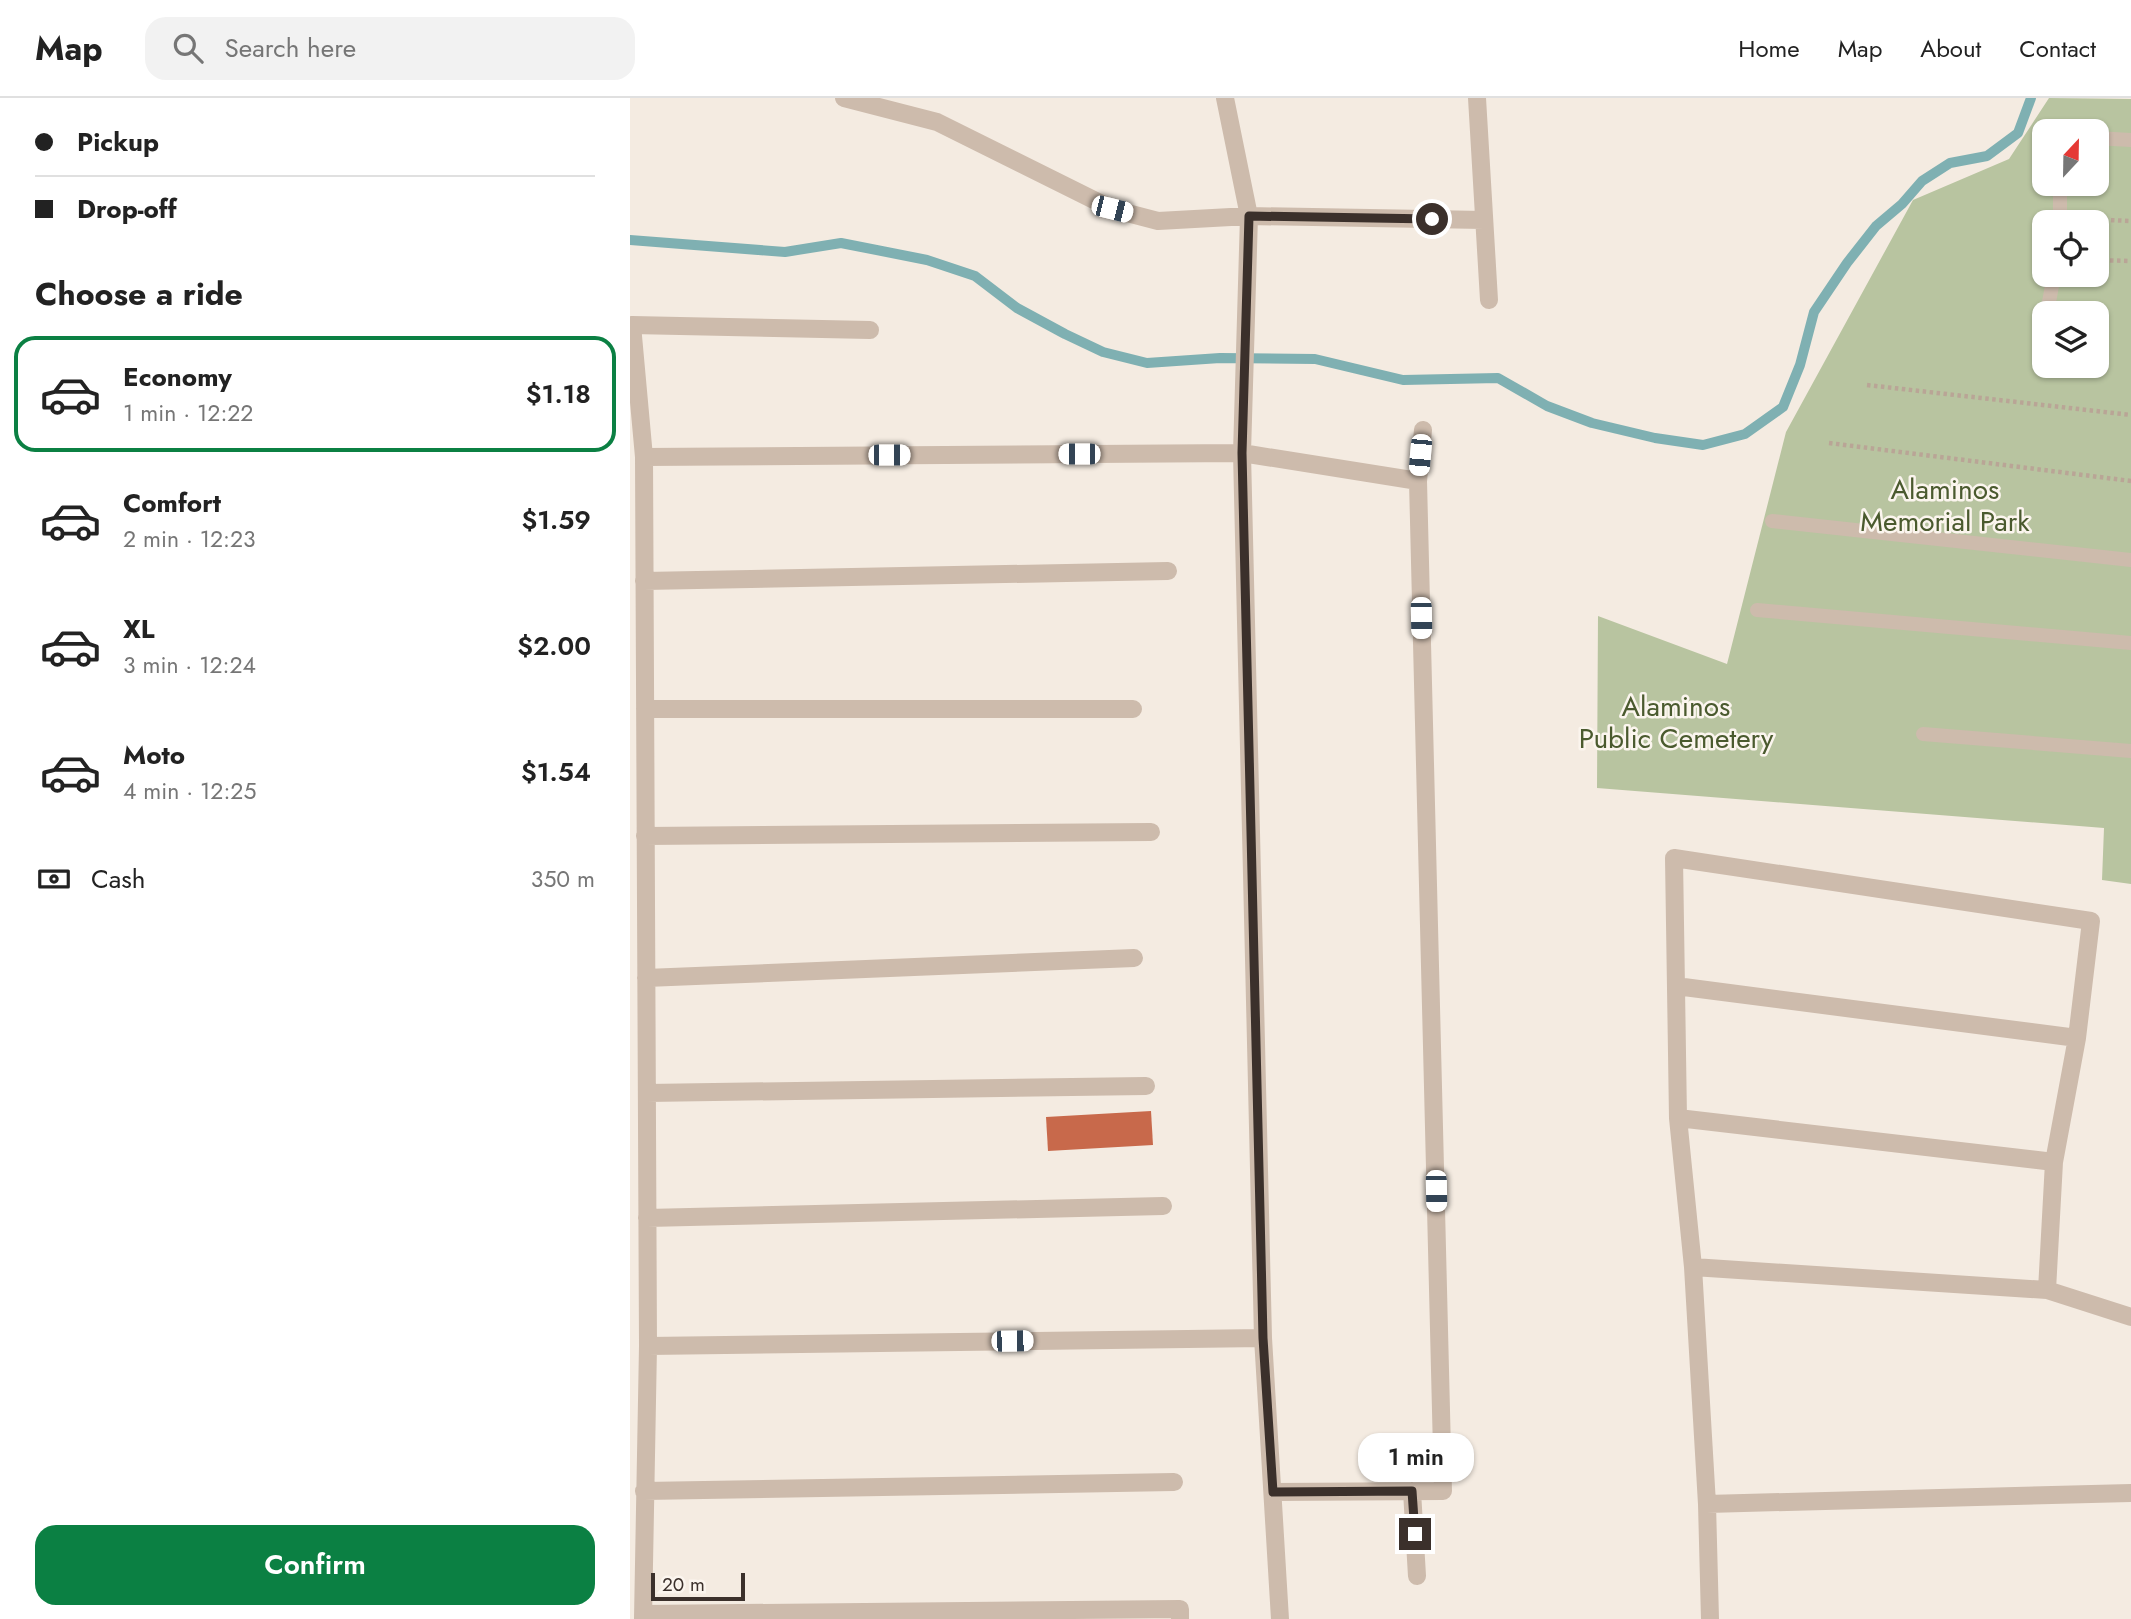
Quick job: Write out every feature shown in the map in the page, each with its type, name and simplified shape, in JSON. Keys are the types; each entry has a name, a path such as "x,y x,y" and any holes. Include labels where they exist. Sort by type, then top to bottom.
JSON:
{"street":[{"path":"844,98 937,122 1112,209 1158,221 1249,216 1485,220"},
{"path":"1225,98 1249,216 1242,453 1263,1338 1280,1619"},
{"path":"1478,98 1489,300"},
{"path":"870,330 632,326 644,457 648,1346 643,1617 1180,1609 1180,1619"},
{"path":"1273,1492 1443,1491 1418,481 1423,430"},
{"path":"644,457 1242,453 1418,481"},
{"path":"644,581 1168,571"},
{"path":"645,709 1133,709"},
{"path":"645,836 1151,832"},
{"path":"1710,1619 1707,1504 1693,1267 1678,1118 1674,858 2091,921 2077,1038 2054,1162 2047,1290"},
{"path":"646,978 1134,958"},
{"path":"1676,986 2077,1038"},
{"path":"647,1093 1146,1086"},
{"path":"1678,1118 2054,1162"},
{"path":"647,1218 1163,1206"},
{"path":"1693,1267 2047,1290 2131,1317"},
{"path":"648,1346 1263,1338"},
{"path":"644,1491 1174,1482"},
{"path":"1412,1491 1417,1576"},
{"path":"1707,1504 2131,1493"}],"lane":[{"path":"2109,139 2131,140"},
{"path":"1772,521 2131,560"},
{"path":"1757,610 2131,643"},
{"path":"1923,734 2131,751"}],"path":[{"path":"2109,221 2131,221"},
{"path":"2109,260 2131,261"},
{"path":"1867,385 2131,415"},
{"path":"1829,443 2131,481"}],"green space":[{"name":"Alaminos Memorial Park","path":"2049,98 2131,99 2131,884 2102,880 2104,828 1597,788 1598,616 1727,664 1786,432 1913,200 2009,159 2032,124 2032,196 2109,196 2109,119 2035,119"}],"building":[{"path":"1151,1111 1153,1145 1048,1151 1046,1117"}],"waterway":[{"path":"630,240 785,252 841,243 927,260 975,276 1017,308 1065,334 1103,352 1147,363 1220,358 1315,359 1403,380 1498,378 1547,406 1592,423 1655,438 1703,445 1745,434 1783,407 1800,365 1814,312 1876,226 1902,204 1922,181 1950,163 1987,156 2018,133 2031,98"}],"route":[{"path":"1415,1534 1412,1491 1273,1492 1263,1338 1242,453 1249,216 1432,219"}],"park label":[{"name":"Alaminos Public Cemetery","path":"1676,722"}]}
